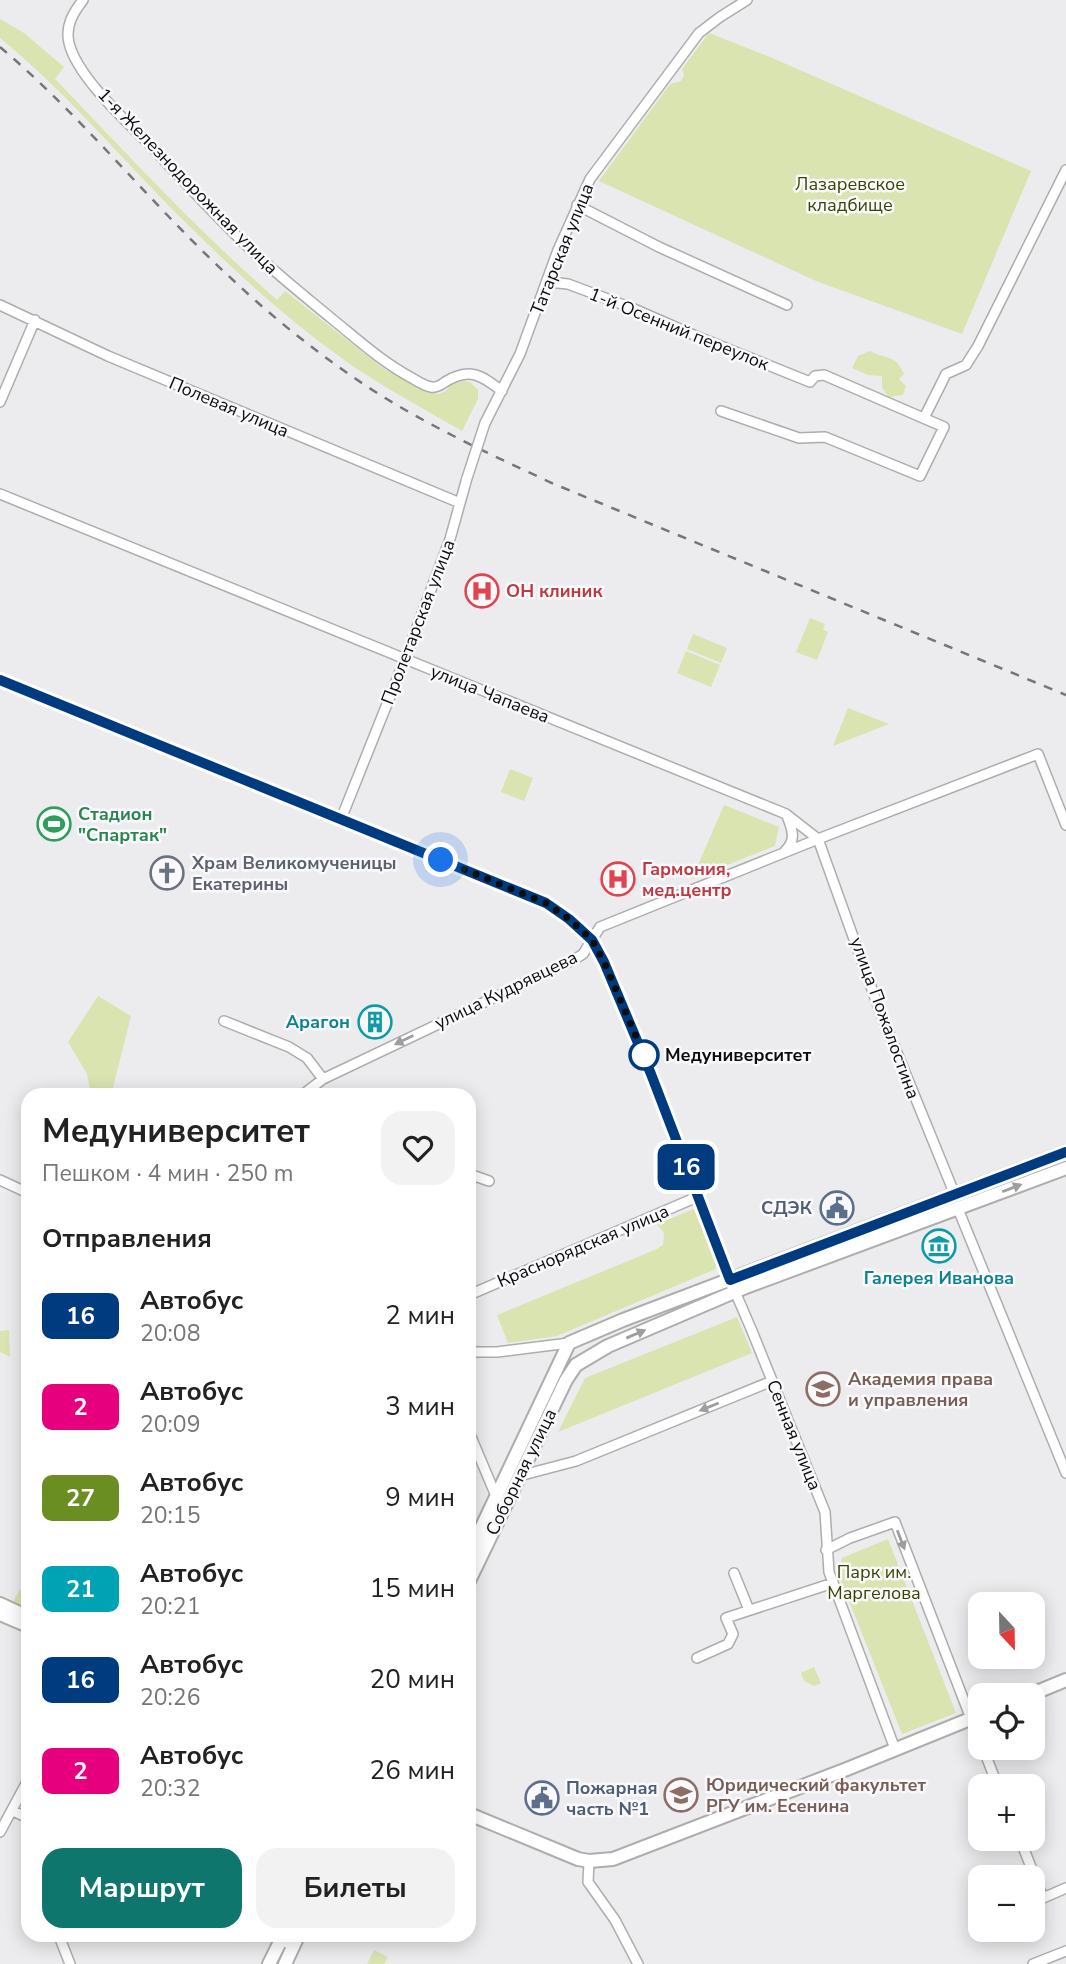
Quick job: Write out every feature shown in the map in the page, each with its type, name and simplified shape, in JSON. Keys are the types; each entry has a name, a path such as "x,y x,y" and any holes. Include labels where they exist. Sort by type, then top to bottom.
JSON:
{"main road":[{"path":"733,1286 1066,1152"},
{"path":"569,1343 624,1320 733,1286 958,1209 1066,1168"},
{"name":"Соборная улица","path":"476,1566 566,1380 576,1365 608,1346 733,1286"},
{"name":"Соборная улица","path":"476,1539 569,1343"},
{"path":"0,1604 21,1614"},
{"path":"0,1614 21,1623"},
{"path":"1045,1689 1066,1680"},
{"path":"476,1817 578,1859 589,1861 622,1856 968,1720"},
{"path":"269,1964 276,1942"},
{"path":"285,1964 295,1942"}],"street":[{"name":"1-я Железнодорожная улица","path":"83,0 73,12 68,41 82,71 248,247 383,361 411,377 435,387 457,375 470,373 486,379 502,391"},
{"name":"Татарская улица","path":"485,423 520,354 577,205 590,179 699,33 747,0"},
{"path":"722,411 799,438 825,437 920,476 944,426 924,418 946,374 966,365 978,346 1066,170"},
{"path":"577,205 659,247 787,305"},
{"name":"1-й Осенний переулок","path":"547,282 568,284 632,308 810,382 815,376 824,375 924,418"},
{"name":"Полевая улица","path":"0,305 108,356 460,503"},
{"path":"0,402 35,320"},
{"name":"Пролетарская улица","path":"341,819 450,539 485,423"},
{"name":"улица Чапаева","path":"0,494 786,814 818,839"},
{"path":"0,680 546,903 592,940"},
{"name":"улица Кудрявцева","path":"311,1088 323,1079 583,954 600,927 1038,754 1066,825"},
{"path":"783,853 793,840 786,814"},
{"path":"799,847 804,839 801,826"},
{"name":"улица Пожалостина","path":"818,839 878,1006 955,1195"},
{"name":"Сенная улица","path":"592,940 644,1055 697,1197 825,1512 829,1572 895,1749"},
{"path":"224,1021 289,1047 306,1058 323,1079"},
{"path":"476,1176 489,1181"},
{"path":"0,1181 21,1191"},
{"name":"Краснорядская улица","path":"476,1292 697,1197"},
{"path":"958,1209 1066,1473"},
{"path":"476,1352 569,1343"},
{"path":"519,1476 576,1461 772,1381"},
{"path":"476,1449 496,1496"},
{"path":"826,1550 895,1522 968,1700"},
{"path":"734,1573 749,1610"},
{"path":"697,1658 728,1644 733,1634 726,1618 833,1583"},
{"path":"0,1832 21,1794"},
{"path":"13,1811 21,1815"},
{"path":"1025,1851 1043,1898 1066,1888"},
{"path":"589,1861 588,1882 615,1920 638,1964"},
{"path":"62,1942 70,1964"},
{"path":"1033,1964 1066,1951"}],"green space":[{"path":"0,19 24,33 64,67 55,79 191,220 277,300 285,291 384,369 427,392 439,394 446,391 450,385 470,382 478,390 478,399 462,431 357,369 287,316 243,278 70,103 0,38"},
{"name":"Лазаревское кладбище","path":"709,33 1031,171 962,334 816,281 599,181 670,84 681,81 684,75 682,69"},
{"path":"870,351 894,360 901,368 904,374 899,379 906,386 903,395 889,397 882,388 882,376 868,375 852,368 858,356"},
{"path":"810,618 825,624 823,630 828,632 817,660 796,652"},
{"path":"693,634 727,648 721,663 687,649"},
{"path":"686,651 720,665 711,687 677,673"},
{"path":"848,708 889,724 833,746"},
{"path":"510,769 533,778 524,801 501,792"},
{"path":"724,805 779,827 775,846 692,879"},
{"path":"98,996 131,1016 113,1088 90,1088 87,1074 68,1042"},
{"path":"694,1209 718,1268 557,1336 508,1343 497,1315 657,1249 663,1245 664,1233 657,1224"},
{"path":"737,1317 752,1353 558,1432 585,1378"},
{"path":"9,1330 10,1357 0,1352 0,1331"},
{"name":"Парк им. Маргелова","path":"888,1539 956,1713 902,1734 838,1573 842,1558"},
{"path":"21,1588 21,1611 10,1606"},
{"path":"814,1667 821,1683 814,1686 804,1681 801,1673"},
{"path":"374,1950 388,1957 384,1964 367,1964"}],"railway":[{"path":"0,47 31,74 203,252 247,293 306,343 377,393 451,435 554,484 1066,695"}],"bus line":[{"name":"16","path":"0,680 546,903 569,919 592,940 604,962 651,1074 730,1280 1066,1152"}],"place":[{"name":"ОН клиник","path":"482,591"},
{"name":"Стадион \"Спартак\"","path":"54,824"},
{"name":"Храм Великомученицы Екатерины","path":"167,873"},
{"name":"Гармония, мед.центр","path":"618,879"},
{"name":"Арагон","path":"375,1022"},
{"name":"Медуниверситет","path":"644,1055"},
{"name":"СДЭК","path":"837,1208"},
{"name":"Галерея Иванова","path":"939,1246"},
{"name":"Академия права и управления","path":"823,1389"},
{"name":"Юридический факультет РГУ им. Есенина","path":"681,1795"},
{"name":"Пожарная часть №1","path":"542,1798"}],"route":[{"path":"441,860 546,903 592,940 644,1055"}]}
